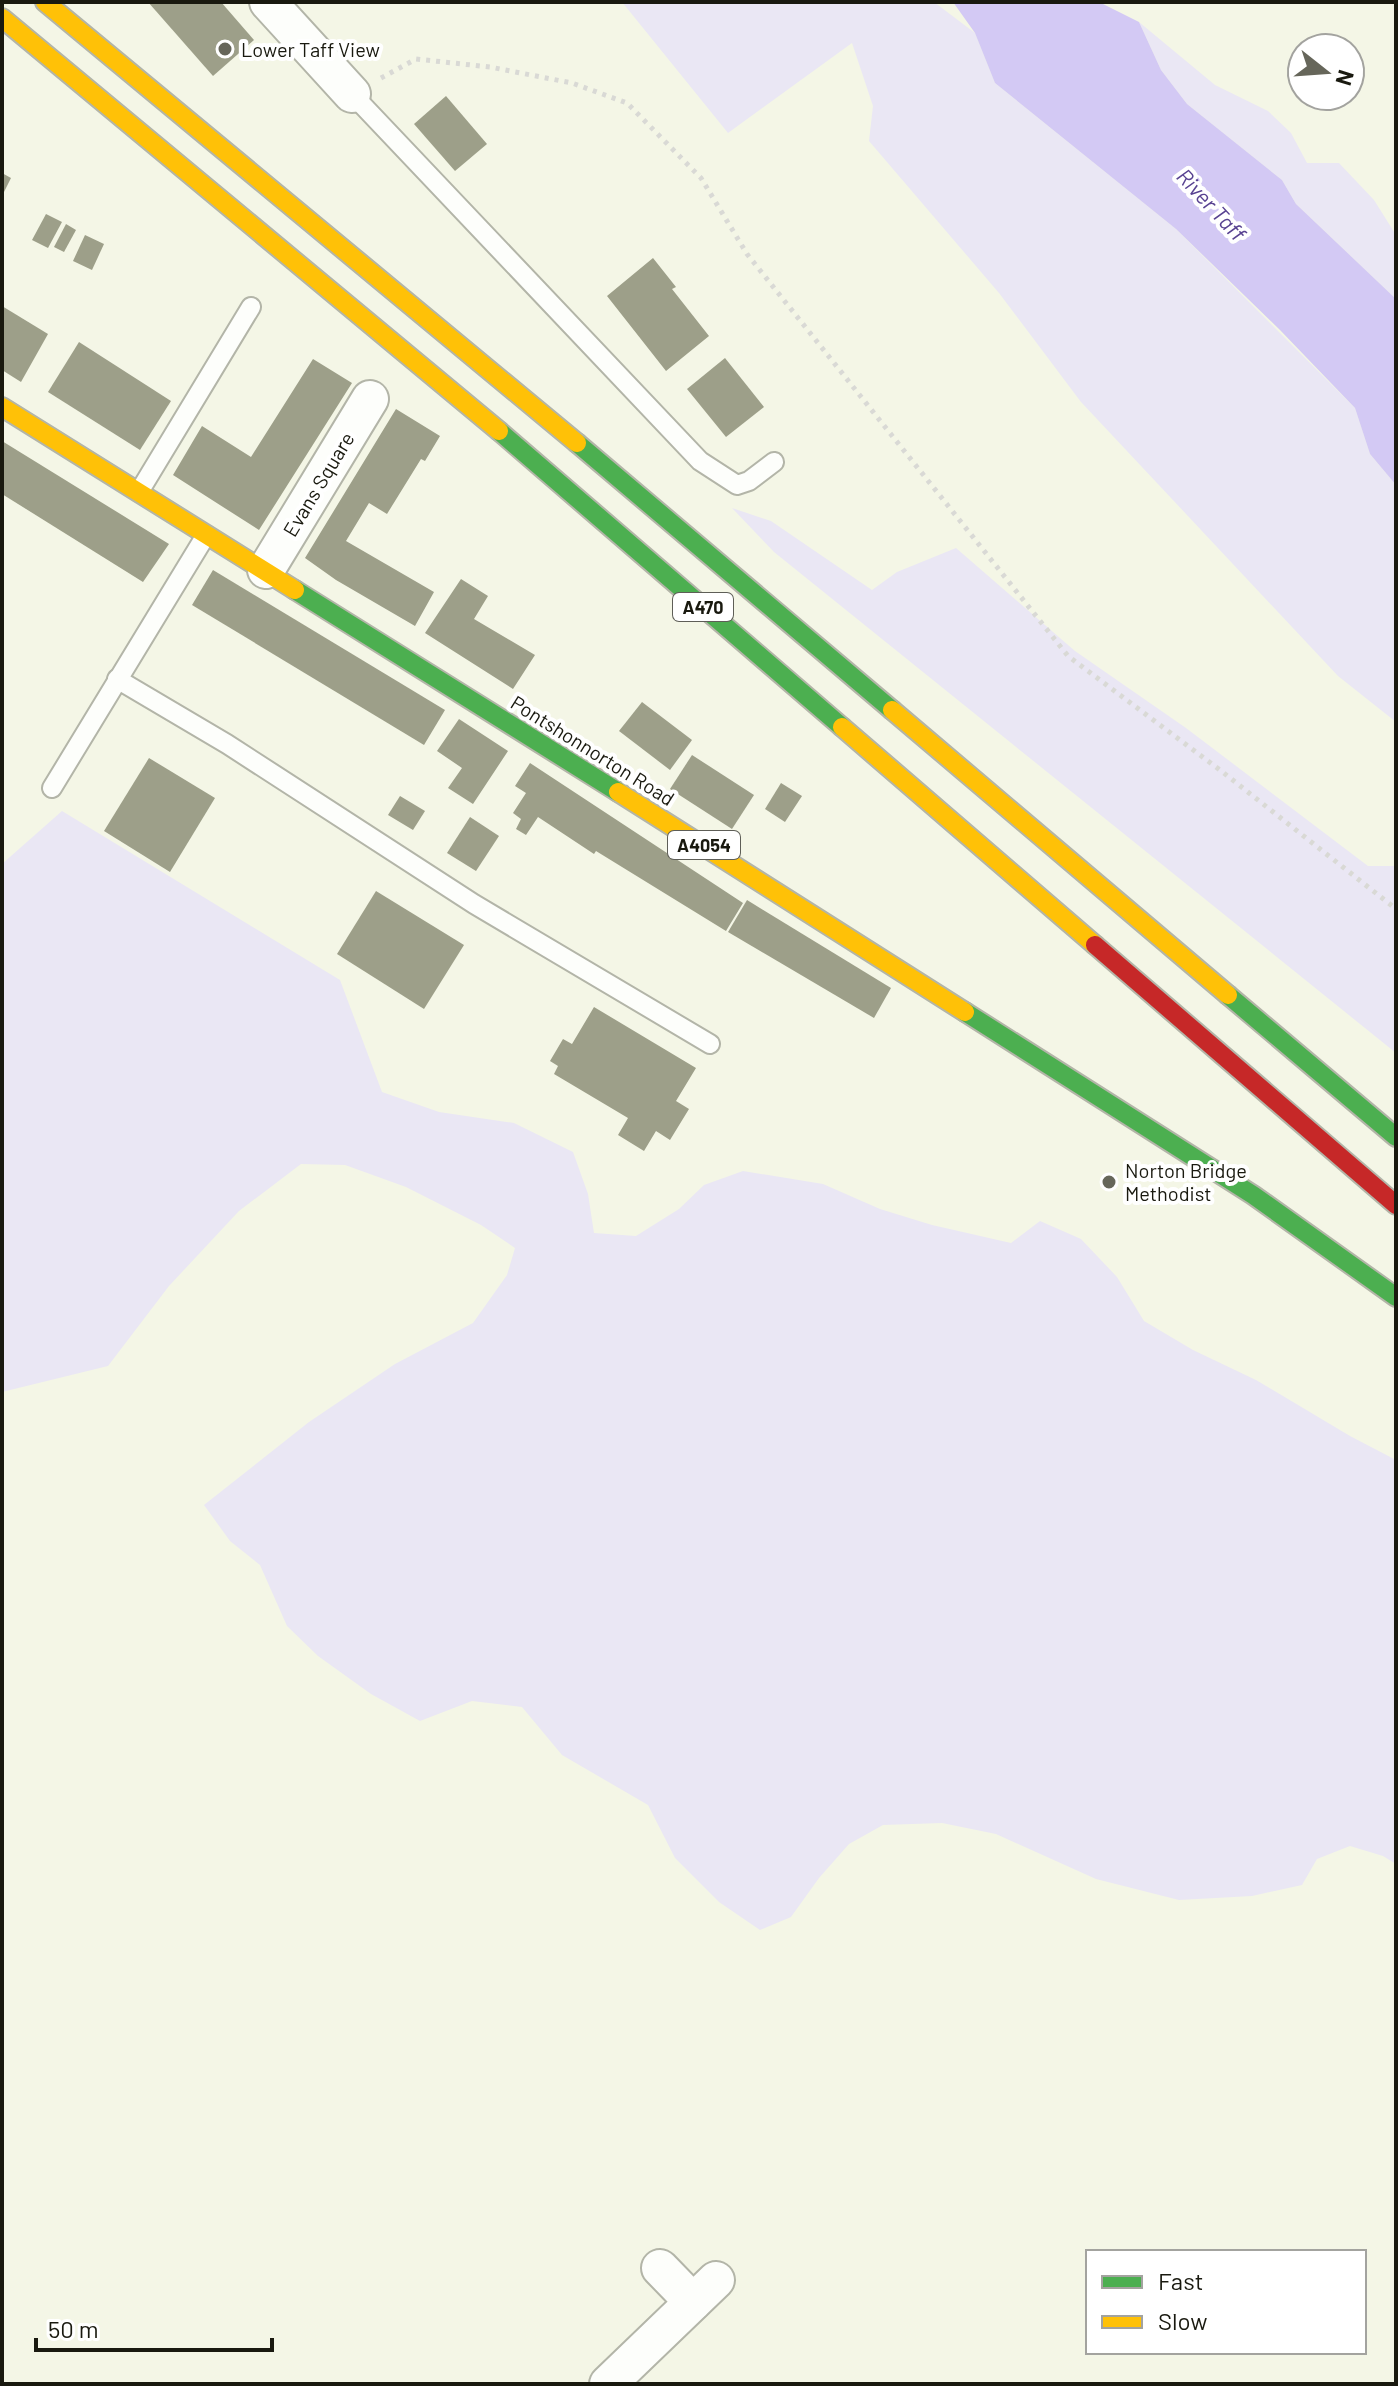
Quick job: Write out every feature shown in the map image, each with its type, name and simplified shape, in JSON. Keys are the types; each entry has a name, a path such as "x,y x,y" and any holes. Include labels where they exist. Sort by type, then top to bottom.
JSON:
{"main road":[{"name":"A470","path":"45,2 487,367 1396,1137"},
{"name":"A470","path":"2,18 469,405 1396,1205"},
{"name":"Pontshonnorton Road","path":"2,407 266,570 1253,1195 1396,1297"}],"street":[{"path":"268,2 352,94"},
{"name":"Evans Square","path":"266,570 370,399"},
{"path":"608,2384 705,2291 660,2268"}],"lane":[{"path":"352,94 700,461 737,485 749,481 774,462"},
{"path":"138,493 251,307"},
{"path":"52,788 206,535"},
{"path":"117,679 227,744 474,904 710,1044"}],"path":[{"path":"352,94 416,59 490,67 572,83 627,103 701,178 747,254 1068,656 1220,770 1396,909"}],"shaded area":[{"path":"622,2 934,2 975,33 995,83 1176,229 1355,408 1370,454 1396,485 1396,722 1338,676 1081,402 999,293 869,141 873,106 852,43 728,133"},
{"path":"1139,22 1215,85 1268,111 1291,133 1307,163 1339,163 1374,200 1396,235 1396,299 1296,204 1282,180 1187,104 1161,70"},
{"path":"732,508 771,521 872,590 897,572 956,548 1075,651 1186,728 1368,866 1396,866 1396,1053 774,552"},
{"path":"62,811 340,980 382,1092 439,1112 514,1123 573,1152 588,1194 594,1233 636,1236 679,1209 704,1185 743,1171 823,1184 880,1209 932,1225 1011,1243 1040,1221 1081,1239 1117,1277 1144,1321 1193,1350 1256,1380 1396,1460 1396,1864 1383,1856 1350,1846 1317,1859 1302,1885 1252,1896 1179,1900 1096,1879 996,1834 942,1823 883,1825 849,1844 791,1917 760,1930 719,1902 675,1858 648,1805 562,1755 522,1707 472,1701 420,1721 371,1694 318,1656 287,1626 260,1565 230,1541 204,1505 309,1422 395,1364 473,1323 507,1275 515,1248 481,1225 406,1187 345,1165 301,1164 239,1211 169,1286 108,1366 2,1392 2,864"}],"water":[{"name":"River Taff","path":"953,2 1099,2 1139,22 1161,70 1187,104 1282,180 1296,204 1396,299 1396,485 1370,454 1355,408 1280,330 1176,229 995,83 975,33"}],"building":[{"path":"148,2 221,2 254,40 213,76"},
{"path":"446,96 487,144 455,171 414,124"},
{"path":"2,173 11,178 2,196"},
{"path":"46,214 62,222 48,248 32,240"},
{"path":"66,224 76,230 64,252 54,247"},
{"path":"85,235 104,244 92,270 73,261"},
{"path":"653,258 676,287 672,289 709,336 666,371 607,296"},
{"path":"2,306 48,334 21,382 2,370"},
{"path":"79,342 171,401 140,450 48,392"},
{"path":"725,358 764,407 726,437 687,389"},
{"path":"313,359 352,383 259,530 173,475 202,426 251,457"},
{"path":"396,409 440,436 425,461 421,459 387,514 369,503 346,541 434,592 415,626 336,580 305,558"},
{"path":"2,441 169,544 143,582 2,494"},
{"path":"213,570 445,710 424,745 192,605"},
{"path":"461,579 488,596 474,619 535,655 513,689 425,633"},
{"path":"642,702 692,740 670,770 619,731"},
{"path":"459,719 508,751 473,804 448,788 462,768 437,751"},
{"path":"692,755 754,795 732,829 670,789"},
{"path":"149,758 215,798 170,872 104,831"},
{"path":"530,763 743,903 726,931 596,851 594,854 538,817 526,835 516,829 521,819 513,813 526,793 515,786"},
{"path":"781,783 802,796 785,822 765,809"},
{"path":"400,796 425,811 413,830 388,815"},
{"path":"470,817 499,836 476,871 447,853"},
{"path":"376,891 464,945 424,1009 337,954"},
{"path":"747,900 891,988 874,1018 728,932"},
{"path":"594,1007 696,1068 676,1101 689,1109 670,1140 656,1131 644,1151 618,1135 628,1118 554,1074 558,1066 550,1061 563,1039 572,1044"}],"traffic: fast":[{"path":"499,431 842,727"},
{"path":"577,443 892,710"},
{"path":"295,590 618,792"},
{"path":"1228,995 1396,1137"},
{"path":"965,1012 1253,1195 1396,1297"}],"traffic: slow":[{"path":"45,2 577,443"},
{"path":"2,18 499,431"},
{"path":"2,407 295,590"},
{"path":"892,710 1228,995"},
{"path":"842,727 1095,945"},
{"path":"618,792 965,1012"}],"traffic: jam":[{"path":"1095,945 1396,1205"}],"place":[{"name":"Lower Taff View","path":"225,49"},
{"name":"Norton Bridge Methodist","path":"1109,1182"}]}
